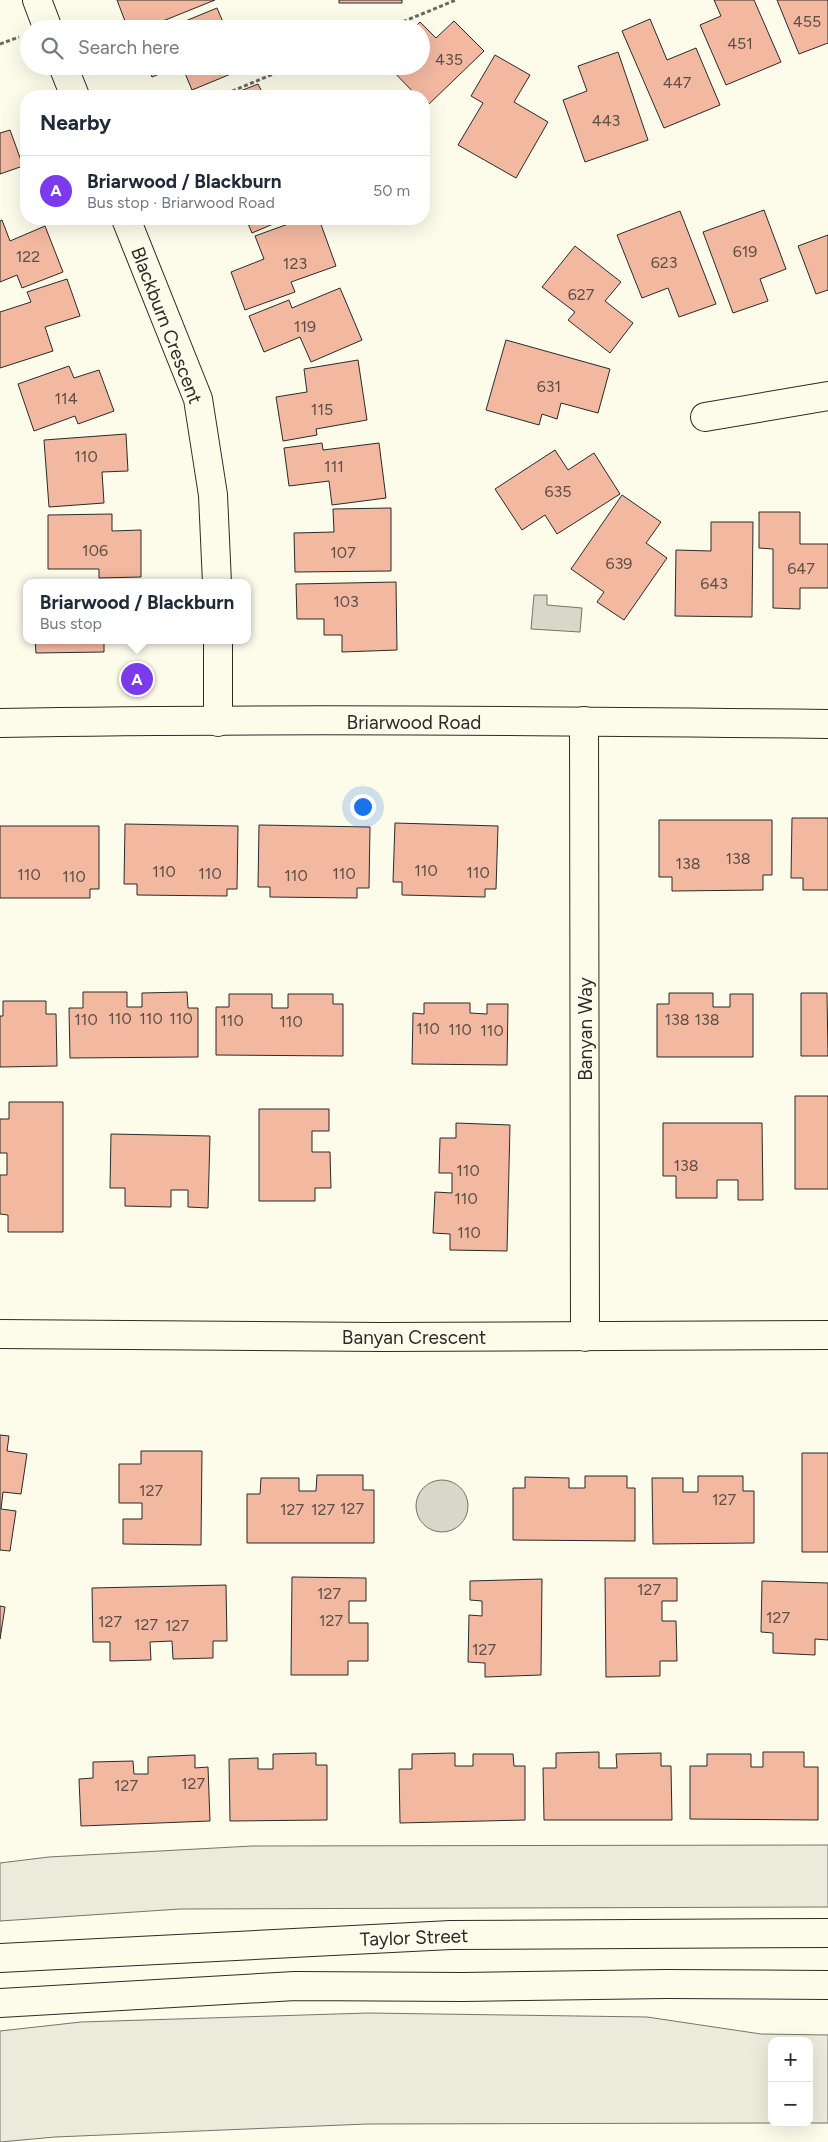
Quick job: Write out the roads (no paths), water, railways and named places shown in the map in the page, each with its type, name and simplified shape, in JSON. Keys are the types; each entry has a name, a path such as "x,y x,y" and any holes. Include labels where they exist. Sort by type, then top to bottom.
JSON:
{"street":[{"path":"37,0 45,20"},
{"path":"67,75 73,90"},
{"name":"Blackburn Crescent","path":"128,225 198,399 213,495 217,579"},
{"path":"705,417 828,396"},
{"path":"218,644 218,722"},
{"name":"Briarwood Road","path":"0,723 584,721 828,724"},
{"name":"Banyan Way","path":"584,721 585,1337"},
{"name":"Banyan Crescent","path":"0,1334 585,1337 828,1335"},
{"name":"Taylor Street","path":"0,1958 451,1935 828,1933"},
{"path":"0,2003 295,1986 828,1985"}],"place":[{"name":"Briarwood / Blackburn","path":"137,679"}]}
